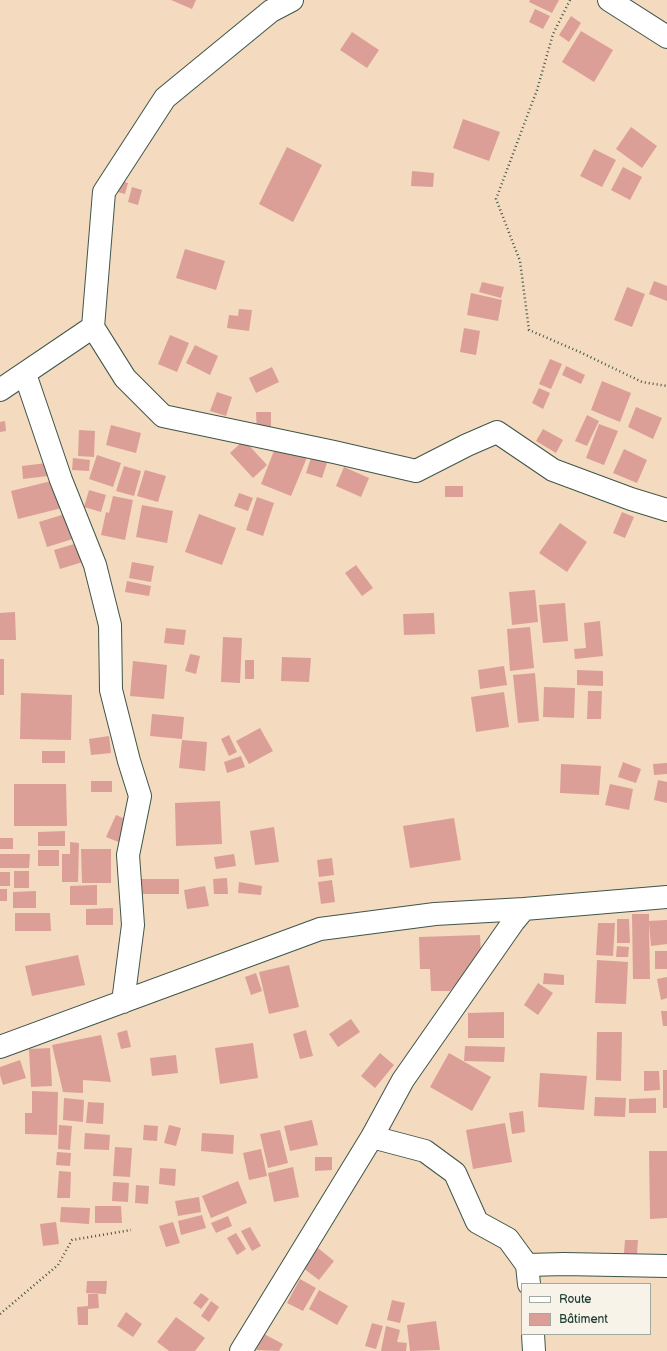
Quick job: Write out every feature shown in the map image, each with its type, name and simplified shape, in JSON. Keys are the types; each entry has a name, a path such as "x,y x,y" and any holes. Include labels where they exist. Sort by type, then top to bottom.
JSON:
{"street":[{"path":"292,0 271,11 165,98 104,192 93,327 125,378 163,416 416,471 467,445 497,432 553,470 631,499 667,510"},
{"path":"609,0 667,37"},
{"path":"0,390 93,327"},
{"path":"25,374 61,480 95,565 110,625 111,690 129,761 140,796 128,855 134,925 123,1002"},
{"path":"0,1047 320,929 435,914 524,909 667,897"},
{"path":"241,1351 372,1137 403,1080 514,921 524,909"},
{"path":"372,1137 425,1151 455,1173 477,1222 508,1239 528,1275 564,1264 667,1266"},
{"path":"533,1335 534,1351"}],"path":[{"path":"570,0 553,34 536,90 496,199 520,261 529,330 582,353 642,382 667,386"},
{"path":"0,1314 58,1265 72,1240 131,1230"}],"building":[{"path":"171,0 196,0 192,9"},
{"path":"530,0 559,0 552,13 529,2"},
{"path":"535,9 550,16 543,29 529,22"},
{"path":"571,16 581,23 569,42 559,35"},
{"path":"581,31 613,50 594,82 562,62"},
{"path":"352,32 379,50 367,68 340,50"},
{"path":"463,119 500,132 489,161 453,148"},
{"path":"631,127 657,146 642,168 616,149"},
{"path":"287,147 322,165 293,222 259,204"},
{"path":"594,149 616,160 602,187 580,176"},
{"path":"623,167 642,177 630,200 611,190"},
{"path":"412,171 434,173 433,187 411,186"},
{"path":"118,180 128,183 125,194 114,191"},
{"path":"132,187 142,190 138,205 128,202"},
{"path":"185,249 225,261 216,290 176,278"},
{"path":"654,281 667,286 667,301 649,294"},
{"path":"482,282 504,287 501,298 479,292"},
{"path":"627,287 645,294 632,327 614,320"},
{"path":"471,293 502,300 498,321 467,315"},
{"path":"239,309 252,310 249,331 227,328 229,315 238,316"},
{"path":"464,328 480,331 476,355 460,352"},
{"path":"170,335 189,343 177,372 158,364"},
{"path":"195,345 218,356 210,375 186,363"},
{"path":"550,359 562,364 551,389 539,384"},
{"path":"566,366 585,375 581,384 562,375"},
{"path":"272,367 279,382 256,393 249,378"},
{"path":"602,381 631,393 620,422 591,410"},
{"path":"539,388 550,393 543,409 532,403"},
{"path":"217,392 232,397 226,416 210,411"},
{"path":"636,407 662,418 653,439 628,427"},
{"path":"256,412 271,412 271,431 257,432"},
{"path":"587,415 599,421 587,446 575,441"},
{"path":"5,421 6,431 0,432 0,422"},
{"path":"599,424 618,431 604,465 586,458"},
{"path":"111,425 141,433 136,453 106,445"},
{"path":"543,429 563,440 556,453 536,441"},
{"path":"79,430 95,431 94,457 78,456"},
{"path":"244,440 267,465 253,478 230,453"},
{"path":"277,443 308,455 291,496 261,484"},
{"path":"624,449 647,460 637,483 613,473"},
{"path":"313,452 329,457 322,478 306,473"},
{"path":"97,455 121,463 113,487 89,479"},
{"path":"73,458 90,460 89,471 72,470"},
{"path":"47,463 48,476 23,479 22,466"},
{"path":"124,466 141,471 134,496 116,491"},
{"path":"344,467 369,478 361,497 336,486"},
{"path":"145,470 166,476 158,502 137,496"},
{"path":"55,480 62,508 18,519 11,491"},
{"path":"445,486 463,486 463,497 445,497"},
{"path":"89,490 106,495 101,512 84,507"},
{"path":"239,493 253,498 248,511 234,506"},
{"path":"113,496 133,500 125,540 101,535 106,512 109,513"},
{"path":"257,497 274,503 263,536 246,530"},
{"path":"142,505 173,511 167,543 136,537"},
{"path":"622,512 634,517 625,538 613,533"},
{"path":"68,513 76,538 47,547 39,522"},
{"path":"199,514 236,528 222,565 185,552"},
{"path":"560,523 587,542 567,572 539,553"},
{"path":"81,542 86,561 60,569 54,550"},
{"path":"132,562 154,566 151,582 129,578"},
{"path":"356,565 373,588 362,596 345,573"},
{"path":"127,581 151,586 149,596 125,592"},
{"path":"535,590 538,622 512,625 509,592"},
{"path":"565,603 568,641 543,643 539,605"},
{"path":"15,612 16,640 0,640 0,613"},
{"path":"434,613 435,634 404,635 403,614"},
{"path":"600,621 603,656 575,659 574,649 586,648 584,623"},
{"path":"530,627 534,668 510,671 507,629"},
{"path":"166,628 186,630 184,645 164,643"},
{"path":"223,637 242,638 240,683 221,682"},
{"path":"190,654 200,656 196,674 185,671"},
{"path":"282,657 311,658 309,682 281,681"},
{"path":"0,659 4,659 4,695 0,695"},
{"path":"245,660 254,660 254,679 245,679"},
{"path":"133,661 167,665 164,699 130,696"},
{"path":"504,666 507,685 480,689 478,670"},
{"path":"577,670 603,671 603,686 577,685"},
{"path":"535,673 539,721 518,723 513,675"},
{"path":"544,687 575,688 574,718 543,717"},
{"path":"588,691 602,691 601,719 587,719"},
{"path":"504,692 509,727 476,732 471,697"},
{"path":"21,693 72,695 71,740 20,739"},
{"path":"152,714 184,717 182,739 150,736"},
{"path":"260,728 273,751 249,764 236,741"},
{"path":"229,735 237,752 229,756 221,739"},
{"path":"109,736 111,753 91,755 89,739"},
{"path":"182,740 207,742 205,771 179,768"},
{"path":"42,751 65,751 65,763 42,763"},
{"path":"241,756 245,767 227,773 224,762"},
{"path":"623,762 641,769 636,783 618,777"},
{"path":"667,763 667,774 654,775 653,764"},
{"path":"561,764 601,766 599,795 560,793"},
{"path":"658,780 667,782 667,803 654,800"},
{"path":"91,781 112,781 112,792 91,792"},
{"path":"14,784 66,784 67,826 14,826"},
{"path":"610,784 633,789 629,810 605,805"},
{"path":"220,801 222,844 176,846 175,803"},
{"path":"116,815 130,821 121,843 106,837"},
{"path":"454,818 461,860 410,868 403,826"},
{"path":"274,827 279,862 255,865 250,831"},
{"path":"65,831 65,846 38,846 38,832"},
{"path":"0,838 13,838 13,849 0,849"},
{"path":"70,842 79,843 78,882 62,882 62,854 70,854"},
{"path":"81,849 111,849 111,883 82,883"},
{"path":"38,850 59,850 59,866 38,866"},
{"path":"0,854 30,854 29,868 0,868"},
{"path":"234,854 236,866 216,869 214,857"},
{"path":"332,858 334,875 319,877 317,860"},
{"path":"14,871 29,871 29,888 14,888"},
{"path":"0,872 10,872 10,886 0,886"},
{"path":"227,878 228,894 214,894 213,879"},
{"path":"139,879 179,879 179,894 139,894"},
{"path":"332,880 335,902 321,904 318,882"},
{"path":"239,882 262,886 261,895 238,893"},
{"path":"97,885 97,905 70,905 70,886"},
{"path":"205,886 209,906 187,909 184,890"},
{"path":"0,889 7,889 7,901 0,901"},
{"path":"36,891 36,908 13,908 13,892"},
{"path":"113,908 113,925 86,925 86,909"},
{"path":"15,913 50,913 51,931 15,931"},
{"path":"632,914 649,914 649,921 667,920 667,944 651,946 649,923 650,979 633,979"},
{"path":"617,919 629,919 630,943 617,943"},
{"path":"598,923 615,923 613,956 596,955"},
{"path":"480,935 481,955 450,991 431,991 430,969 420,969 419,937"},
{"path":"617,946 629,947 628,957 616,957"},
{"path":"655,951 667,951 667,969 655,969"},
{"path":"78,955 85,985 32,996 25,966"},
{"path":"597,960 628,962 626,1004 595,1003"},
{"path":"289,965 299,1007 269,1014 259,972"},
{"path":"256,973 262,991 251,995 245,977"},
{"path":"544,973 564,975 564,985 543,984"},
{"path":"667,977 667,998 661,1000 657,979"},
{"path":"538,983 553,993 538,1015 524,1005"},
{"path":"661,1011 667,1011 667,1026 663,1026"},
{"path":"504,1012 504,1038 468,1038 468,1013"},
{"path":"351,1019 360,1032 338,1047 329,1034"},
{"path":"127,1030 131,1047 121,1049 117,1033"},
{"path":"306,1030 313,1056 300,1059 293,1034"},
{"path":"597,1032 622,1032 621,1081 596,1080"},
{"path":"101,1035 111,1082 83,1080 83,1093 63,1092 52,1045"},
{"path":"253,1043 258,1078 220,1084 215,1048"},
{"path":"465,1046 505,1047 504,1062 464,1061"},
{"path":"50,1048 52,1086 31,1087 29,1049"},
{"path":"380,1053 394,1065 375,1088 361,1076"},
{"path":"449,1053 491,1077 472,1111 430,1087"},
{"path":"176,1055 178,1073 152,1076 150,1058"},
{"path":"20,1060 26,1078 3,1085 0,1075 0,1067"},
{"path":"663,1070 667,1070 667,1108 663,1108"},
{"path":"644,1071 659,1071 660,1090 644,1091"},
{"path":"540,1073 587,1076 584,1110 538,1107"},
{"path":"32,1091 58,1092 57,1135 25,1134 25,1113 32,1113"},
{"path":"595,1097 626,1098 625,1117 594,1116"},
{"path":"64,1098 84,1100 83,1122 63,1120"},
{"path":"656,1098 656,1113 629,1113 629,1099"},
{"path":"88,1102 104,1103 103,1124 86,1123"},
{"path":"523,1111 525,1132 512,1134 509,1113"},
{"path":"312,1120 318,1145 290,1151 284,1126"},
{"path":"505,1123 512,1162 473,1169 466,1130"},
{"path":"59,1125 72,1126 70,1150 58,1149"},
{"path":"144,1125 158,1126 157,1141 143,1140"},
{"path":"169,1125 181,1128 176,1146 164,1143"},
{"path":"280,1130 288,1163 268,1168 260,1134"},
{"path":"85,1133 110,1135 109,1150 84,1149"},
{"path":"202,1133 234,1135 233,1154 201,1151"},
{"path":"115,1147 132,1148 130,1177 113,1176"},
{"path":"261,1149 267,1176 249,1180 243,1153"},
{"path":"649,1151 667,1151 667,1218 650,1219"},
{"path":"57,1152 71,1153 70,1166 56,1165"},
{"path":"315,1157 332,1157 332,1170 315,1171"},
{"path":"293,1167 299,1197 274,1202 268,1173"},
{"path":"160,1168 176,1169 175,1186 159,1184"},
{"path":"59,1171 71,1172 70,1198 57,1198"},
{"path":"238,1181 247,1203 211,1218 202,1196"},
{"path":"113,1182 129,1183 128,1202 112,1201"},
{"path":"136,1185 149,1186 148,1204 135,1203"},
{"path":"199,1197 201,1212 178,1216 175,1201"},
{"path":"95,1206 121,1206 122,1223 95,1223"},
{"path":"61,1207 90,1208 89,1224 60,1222"},
{"path":"202,1215 206,1228 181,1235 178,1221"},
{"path":"228,1216 232,1226 216,1233 211,1223"},
{"path":"56,1222 59,1244 43,1246 40,1224"},
{"path":"173,1222 180,1243 166,1247 159,1226"},
{"path":"250,1227 261,1246 252,1251 241,1231"},
{"path":"236,1233 246,1249 237,1255 227,1238"},
{"path":"625,1240 638,1240 637,1254 624,1253"},
{"path":"318,1248 334,1261 319,1280 303,1268"},
{"path":"300,1279 316,1288 303,1311 287,1303"},
{"path":"87,1281 107,1281 106,1294 86,1293"},
{"path":"319,1290 348,1306 337,1325 309,1309"},
{"path":"201,1293 209,1299 201,1309 193,1303"},
{"path":"88,1294 98,1294 99,1308 88,1309 88,1325 78,1325 77,1307 88,1306"},
{"path":"392,1300 405,1303 400,1323 387,1320"},
{"path":"211,1301 219,1307 209,1322 201,1316"},
{"path":"126,1312 142,1324 133,1337 117,1326"},
{"path":"176,1317 205,1338 195,1351 169,1351 157,1342"},
{"path":"436,1321 440,1350 410,1351 407,1325"},
{"path":"372,1323 383,1326 376,1349 365,1346"},
{"path":"386,1326 400,1330 397,1342 407,1343 406,1351 381,1351"},
{"path":"264,1334 283,1344 279,1351 256,1350"}]}
